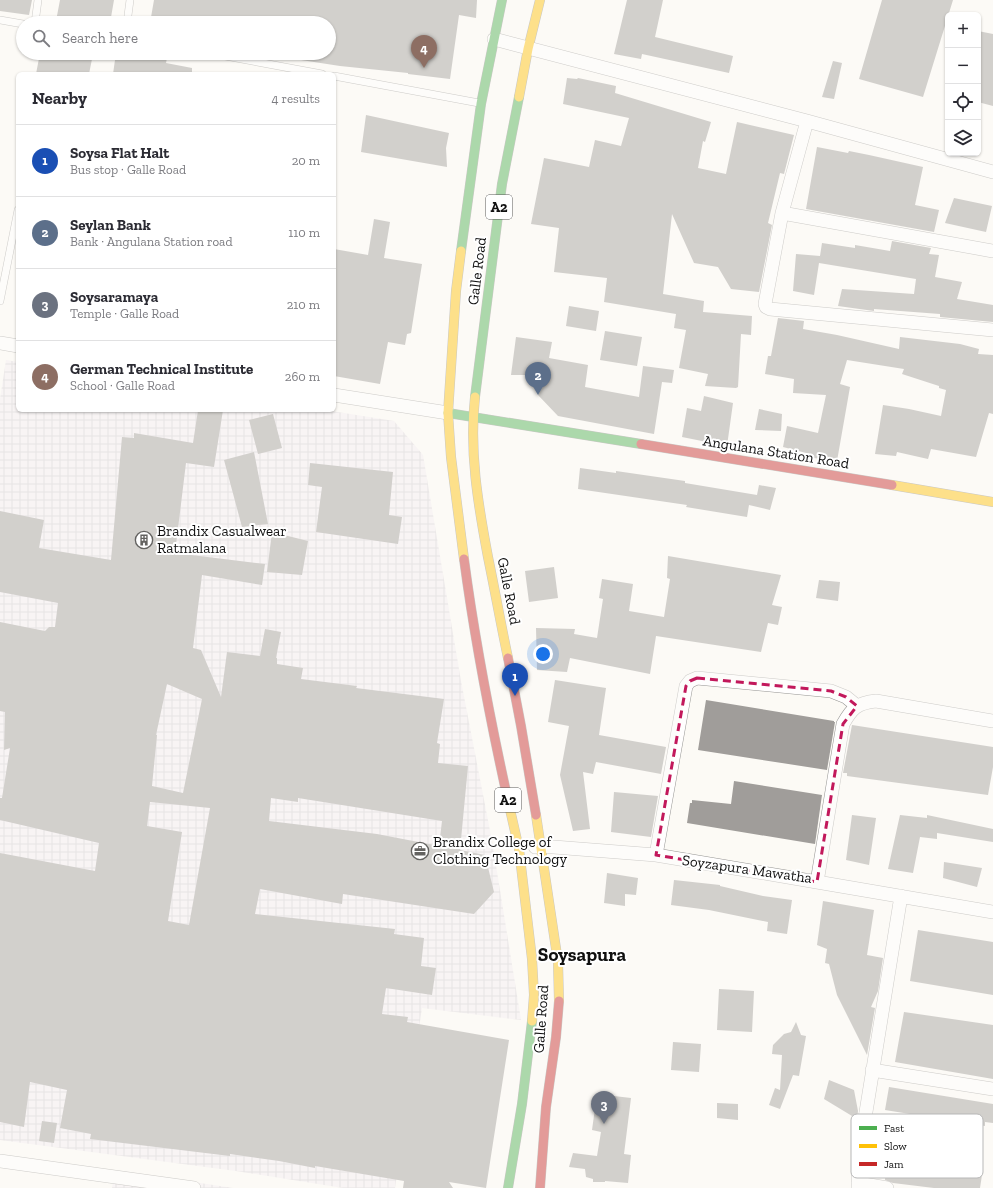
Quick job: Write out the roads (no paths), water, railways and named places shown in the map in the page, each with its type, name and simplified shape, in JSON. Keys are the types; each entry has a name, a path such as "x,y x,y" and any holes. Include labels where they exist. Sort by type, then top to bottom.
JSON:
{"main road":[{"name":"Galle Road","path":"502,0 481,104 456,291 448,413 451,457 471,613 489,713 519,849 532,959 534,994 522,1104 508,1188"},
{"name":"Galle Road","path":"540,0 528,49 502,184 473,416 473,456 480,514 521,726 558,962 559,1000 556,1037 546,1107 540,1188"},
{"path":"448,413 473,416"},
{"name":"Angulana Station Road","path":"473,416 993,502"}],"street":[{"path":"494,39 993,172"},
{"path":"806,121 782,213 765,304 766,307 770,309 993,330"},
{"path":"782,213 993,251"},
{"path":"0,343 16,346"},
{"path":"336,395 448,413"},
{"path":"656,855 686,686 690,681 697,678 831,692 846,697 857,706 865,702 876,701 993,722"},
{"name":"Soyzapura Mawatha","path":"519,849 541,846 656,855 817,882 843,724 849,712 857,706"},
{"path":"817,882 993,912"},
{"path":"865,1114 901,896"},
{"path":"872,1070 993,1089"},
{"path":"0,1161 194,1188"},
{"path":"858,1185 887,1188"}],"lane":[{"path":"36,16 38,0"},
{"path":"128,16 130,0"},
{"path":"0,20 16,23"},
{"path":"247,60 311,72"},
{"path":"336,76 481,104"},
{"path":"0,301 16,220"}],"place":[{"name":"German Technical Institute","path":"424,68"},
{"name":"Seylan Bank","path":"538,395"},
{"name":"Brandix Casualwear Ratmalana","path":"144,540"},
{"name":"Soysa Flat Halt","path":"515,696"},
{"name":"Brandix College of Clothing Technology","path":"420,851"},
{"name":"Soysaramaya","path":"604,1124"}],"district":[{"name":"Soysapura","path":"582,954"}]}
